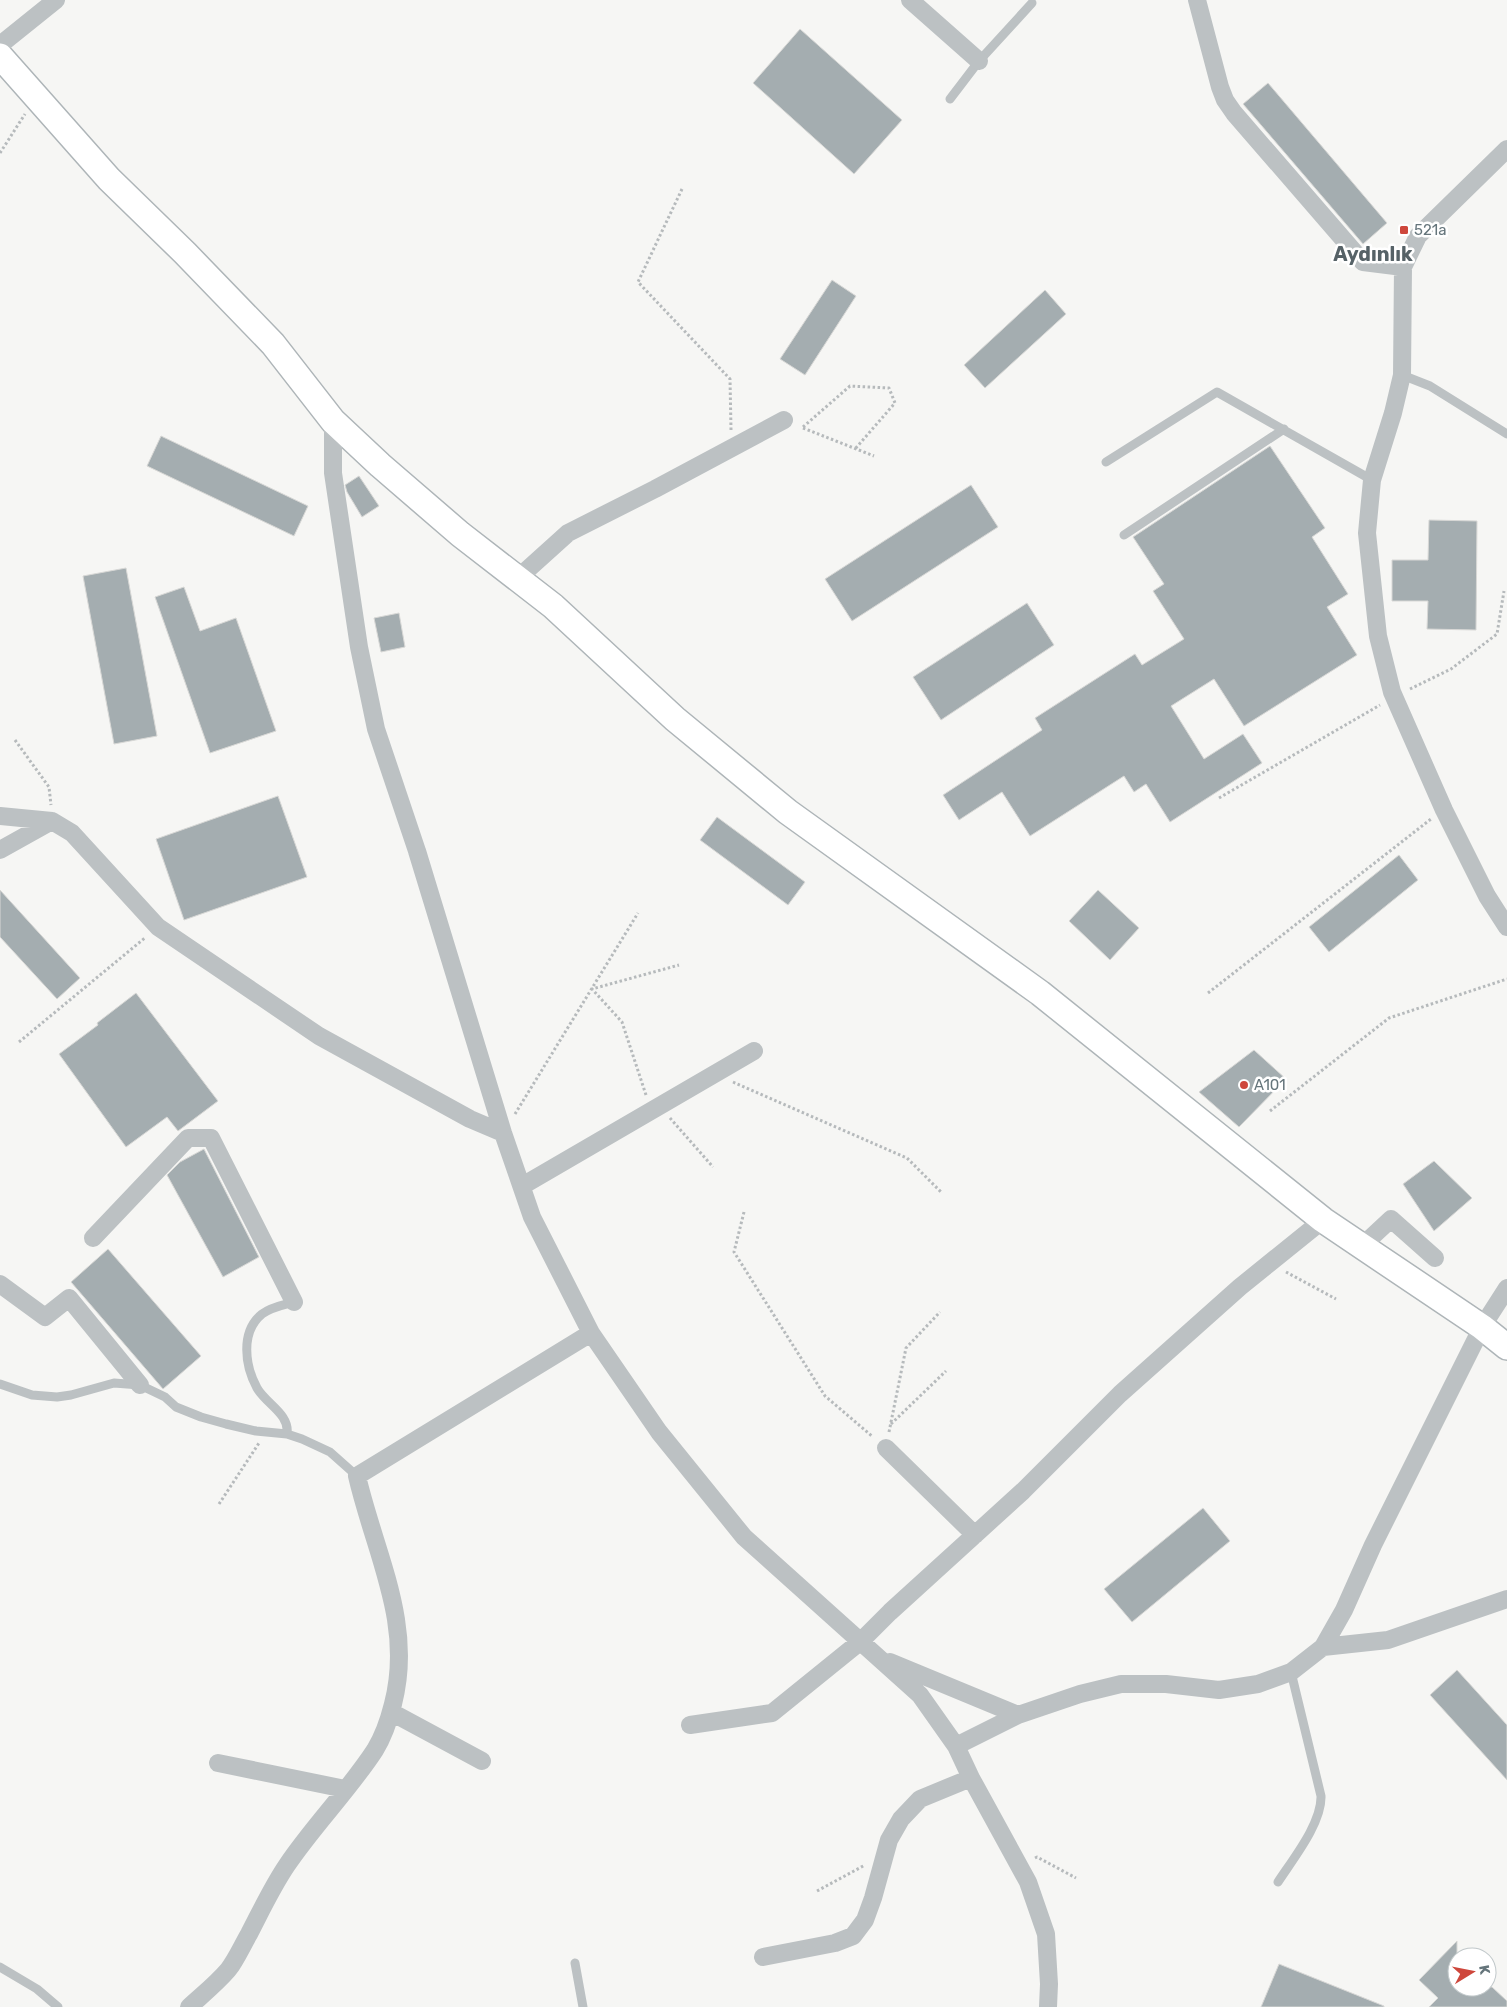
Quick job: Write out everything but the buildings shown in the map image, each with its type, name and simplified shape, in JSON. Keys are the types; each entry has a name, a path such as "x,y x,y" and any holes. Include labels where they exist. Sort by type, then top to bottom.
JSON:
{"street":[{"path":"0,45 56,0"},
{"path":"910,0 979,61"},
{"path":"1197,0 1220,87 1234,113 1363,262 1403,267"},
{"path":"0,56 109,179 185,253 273,344 333,421 380,465 460,534 553,606 675,719 788,812 1040,993 1323,1220 1482,1327 1507,1346"},
{"path":"1507,149 1418,236 1403,267 1402,375 1393,413 1372,480 1366,533 1378,636 1394,697 1444,810 1487,896 1507,927"},
{"path":"517,578 568,533 784,420"},
{"path":"333,421 332,473 359,647 376,729 417,851 503,1133 532,1217 591,1333 659,1432 744,1538 920,1695 956,1746 971,1778 1028,1882 1046,1934 1049,1984 1048,2007"},
{"path":"0,816 52,821 72,832 158,927 319,1036 470,1119 503,1133"},
{"path":"0,850 52,821"},
{"path":"522,1186 754,1051"},
{"path":"93,1238 188,1138 211,1138 294,1302"},
{"path":"1362,1246 1391,1219 1435,1258"},
{"path":"690,1725 772,1713 861,1641 890,1612 1023,1492 1120,1394 1270,1263 1323,1220"},
{"path":"0,1284 45,1317 69,1298 140,1385"},
{"path":"956,1746 1018,1715 1080,1694 1121,1684 1166,1684 1219,1690 1258,1684 1291,1672 1323,1648 1344,1610 1373,1546 1482,1327 1507,1288"},
{"path":"189,2007 211,1988 228,1969 276,1881 293,1856 375,1750 391,1712 398,1686 400,1652 398,1624 393,1596 365,1511 357,1476 591,1333"},
{"path":"886,1448 975,1535"},
{"path":"1323,1648 1388,1640 1507,1599"},
{"path":"878,1657 1018,1715"},
{"path":"391,1712 482,1761"},
{"path":"218,1763 345,1789"},
{"path":"763,1957 835,1944 853,1936 865,1920 873,1898 888,1840 901,1819 920,1799 971,1778"}],"lane":[{"path":"950,99 979,61 1032,3"},
{"path":"1402,375 1430,386 1507,434"},
{"path":"1106,462 1217,392 1372,480"},
{"path":"1124,535 1284,430"},
{"path":"287,1434 288,1427 285,1419 265,1399 252,1378 247,1345 251,1328 263,1313 271,1308 294,1302"},
{"path":"0,1384 32,1395 57,1397 114,1383 140,1385 166,1397 176,1407 201,1416 226,1424 287,1434 309,1442 330,1452 357,1476"},
{"path":"1278,1882 1317,1820 1322,1805 1291,1672"},
{"path":"575,1963 583,2007"},
{"path":"0,1966 37,1989 58,2007"}],"path":[{"path":"0,152 36,97"},
{"path":"682,189 638,282 730,379 732,448"},
{"path":"803,428 850,386 889,388 895,403 855,449"},
{"path":"784,420 874,456"},
{"path":"1219,798 1394,697 1451,669 1497,634 1504,591"},
{"path":"15,740 49,787 52,821"},
{"path":"1208,992 1444,810"},
{"path":"503,1133 638,913"},
{"path":"19,1042 158,927"},
{"path":"592,989 679,965"},
{"path":"1270,1111 1390,1018 1507,979"},
{"path":"592,989 622,1022 655,1108 713,1167"},
{"path":"714,1074 907,1158 942,1194"},
{"path":"744,1212 734,1252 825,1396 886,1448 906,1348 940,1312"},
{"path":"1270,1263 1336,1299"},
{"path":"891,1424 946,1371"},
{"path":"220,1504 266,1432"},
{"path":"818,1891 885,1854"},
{"path":"1017,1862 1037,1858 1076,1878"}],"place":[{"name":"521a","path":"1404,230"},
{"name":"A101","path":"1244,1085"}],"district":[{"name":"Aydınlık","path":"1373,254"}]}
